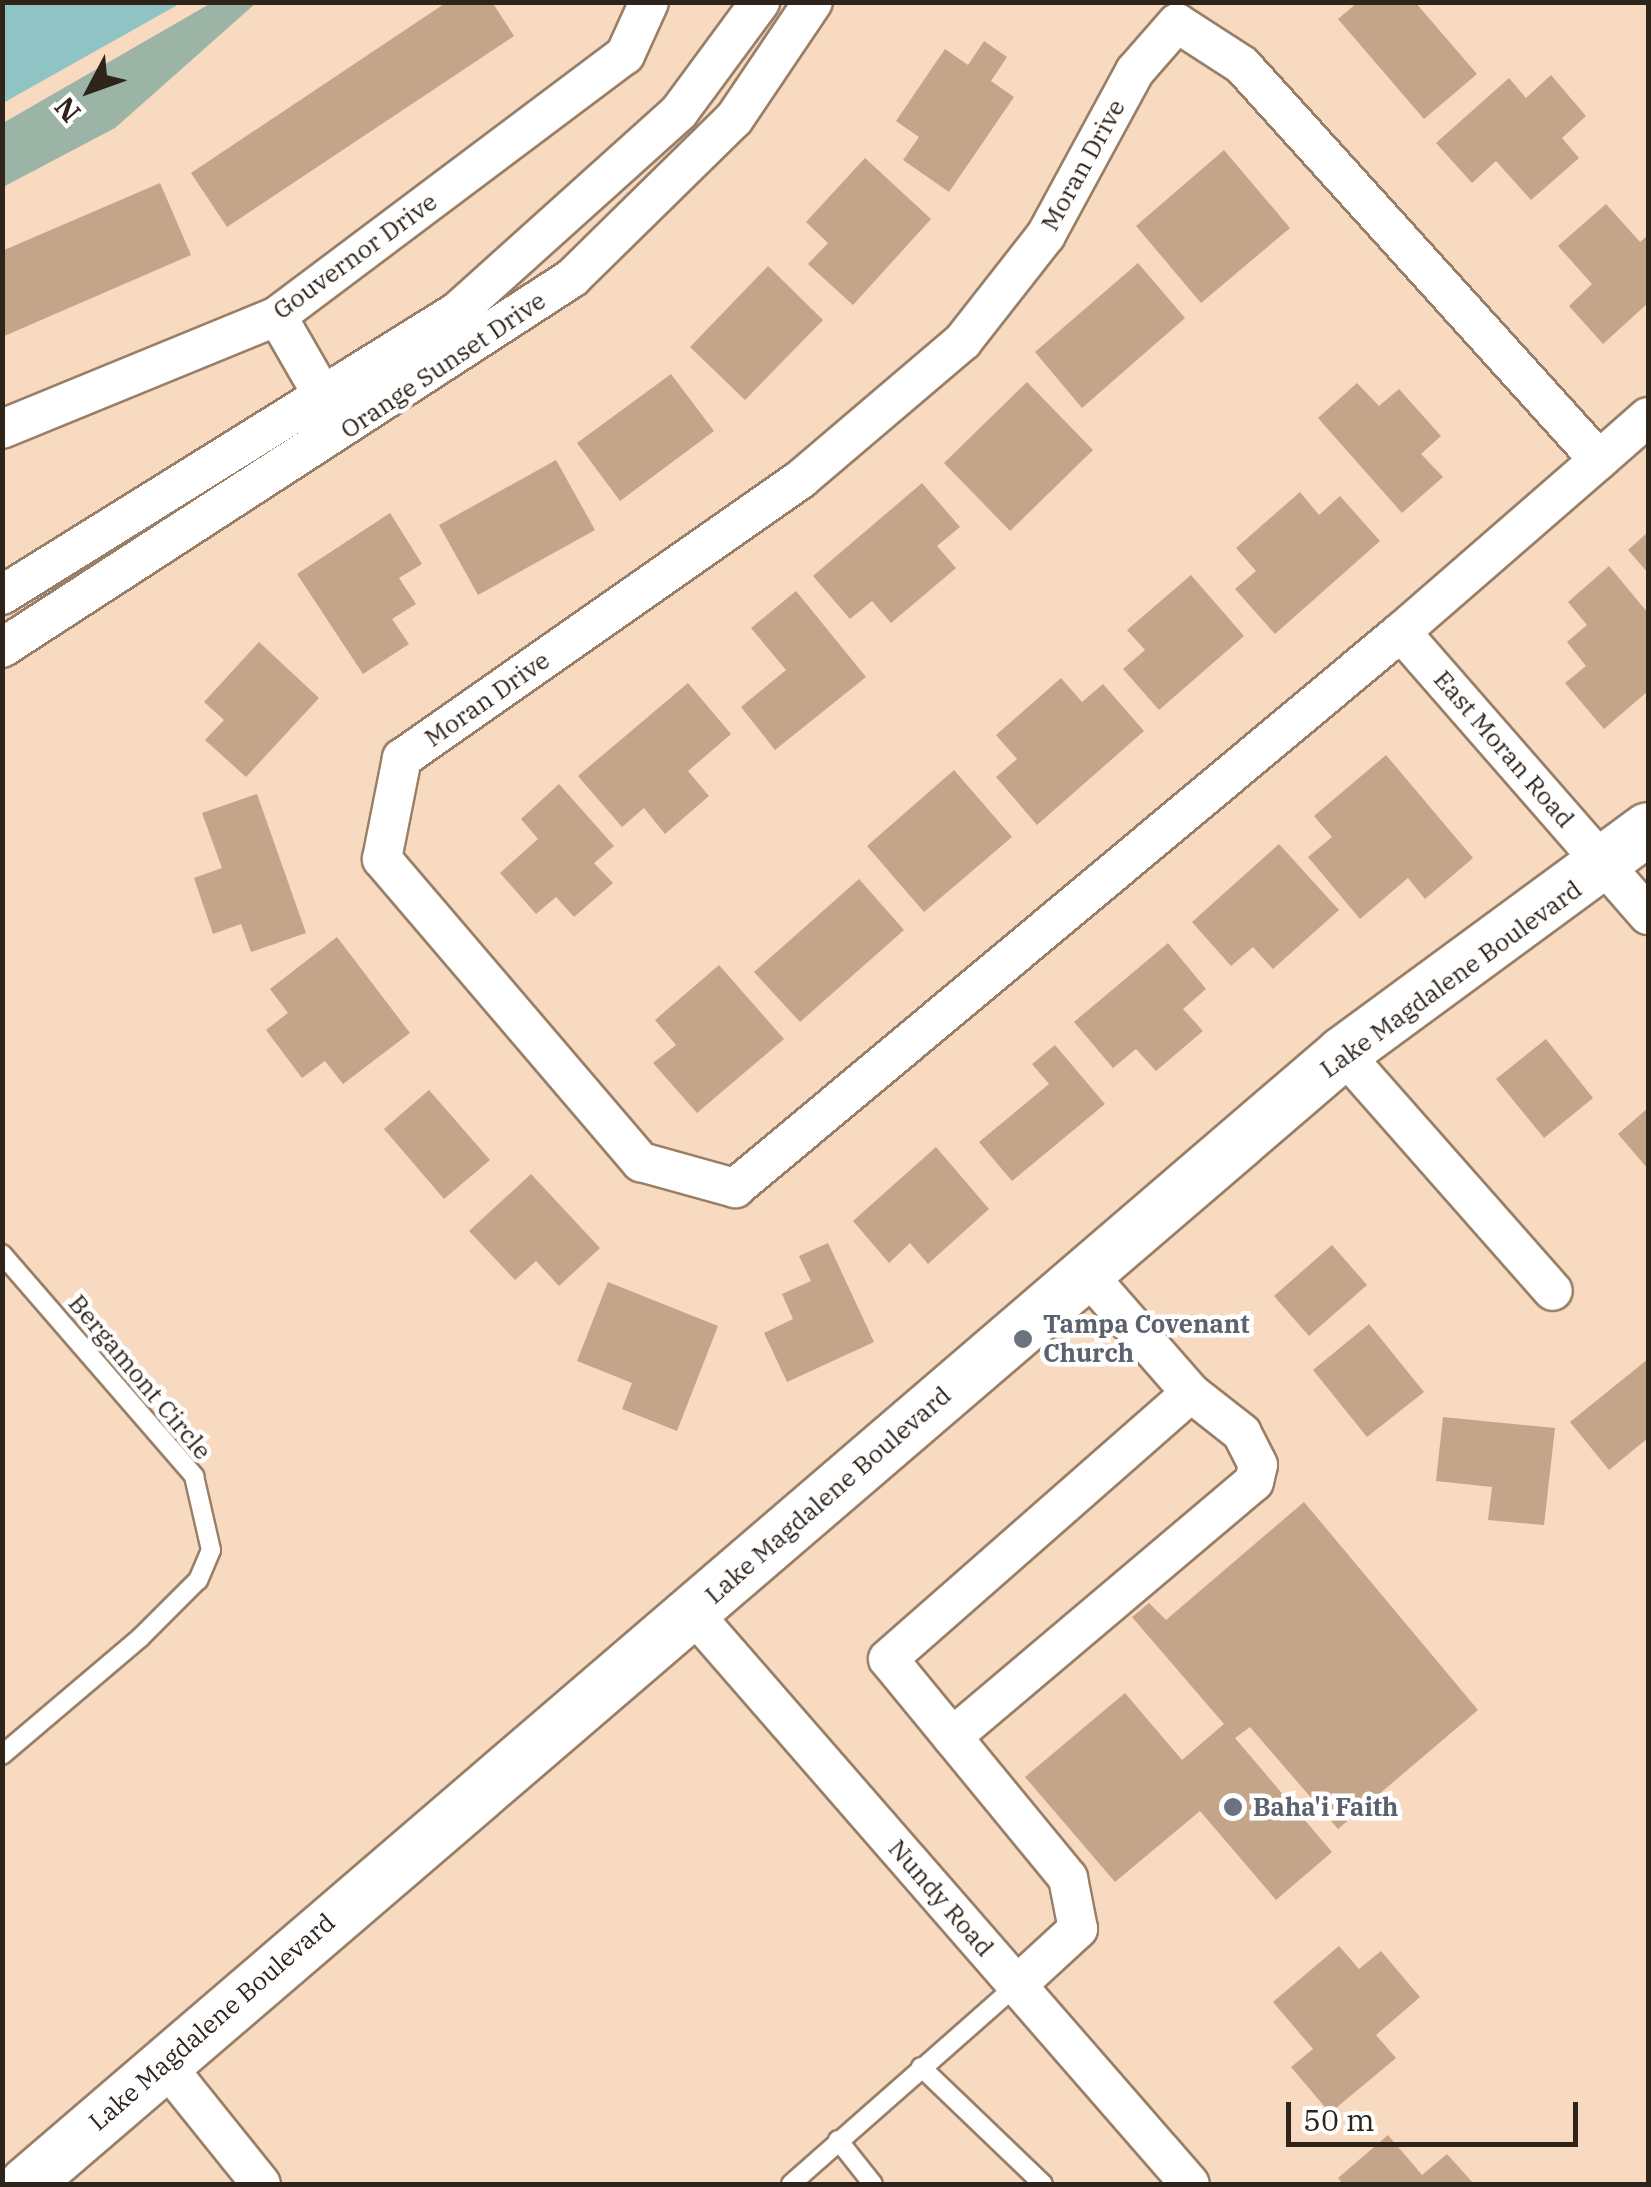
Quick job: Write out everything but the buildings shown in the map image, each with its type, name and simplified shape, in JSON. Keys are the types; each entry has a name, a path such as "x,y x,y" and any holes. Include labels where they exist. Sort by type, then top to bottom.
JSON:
{"street":[{"name":"Gouvernor Drive","path":"2,429 277,316 625,55 649,2"},
{"name":"Orange Sunset Drive","path":"2,595 458,312 559,227 679,112 760,2"},
{"name":"Orange Sunset Drive","path":"2,648 345,432 622,238 734,119 813,2"},
{"name":"Moran Drive","path":"1600,460 1242,65 1177,22 1135,71 1046,235 963,341 801,479 402,758 382,859 641,1162 735,1188 1401,632 1600,460 1648,417"},
{"path":"277,316 345,432"},
{"name":"East Moran Road","path":"1401,632 1648,914"},
{"name":"Lake Magdalene Boulevard","path":"26,2184 163,2062 1343,1053 1607,866 1648,829"},
{"path":"1343,1053 1553,1292"},
{"path":"952,1737 1254,1482 1258,1465 1242,1432 1191,1393 1086,1273"},
{"path":"1016,1986 1078,1929 1077,1905 1068,1878 888,1659 1191,1393"},
{"name":"Nundy Road","path":"692,1612 1190,2184"},
{"path":"163,2062 261,2184"}],"lane":[{"name":"Bergamont Circle","path":"2,1254 194,1476 212,1550 198,1580 140,1638 2,1754"},
{"path":"791,2184 1016,1986"},
{"path":"921,2067 1043,2184"},
{"path":"838,2140 873,2184"}],"green space":[{"path":"213,2 256,3 115,128 3,187 3,123"}],"water":[{"path":"3,2 181,2 181,3 3,103"}],"place":[{"name":"Tampa Covenant Church","path":"1023,1339"},
{"name":"Baha'i Faith","path":"1233,1807"}]}
